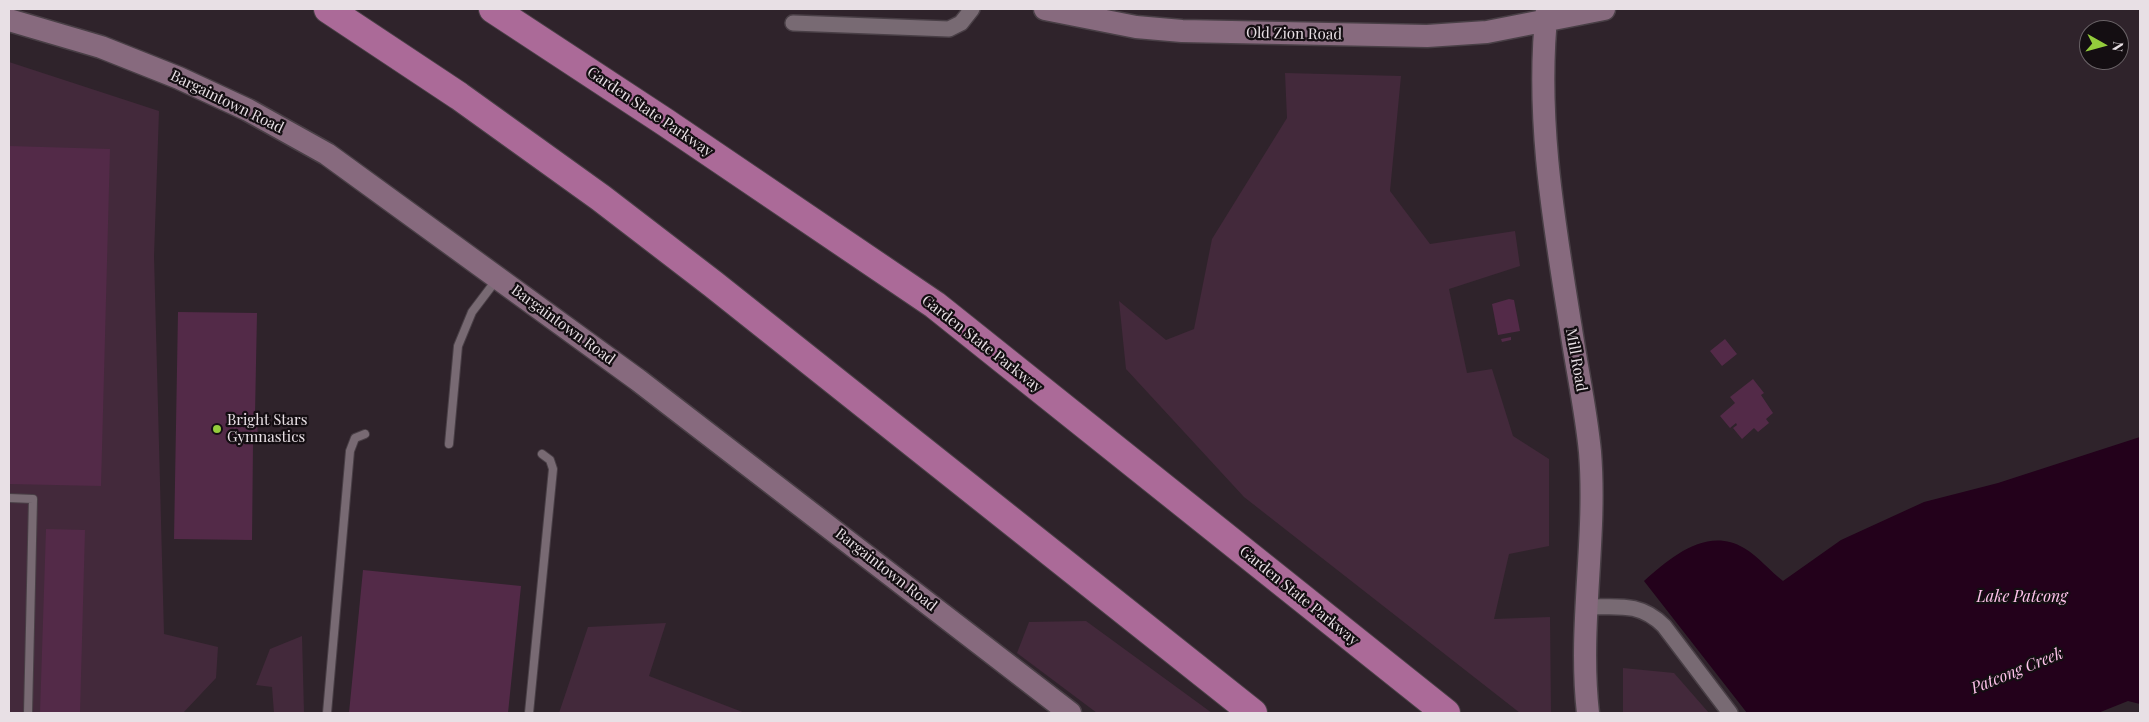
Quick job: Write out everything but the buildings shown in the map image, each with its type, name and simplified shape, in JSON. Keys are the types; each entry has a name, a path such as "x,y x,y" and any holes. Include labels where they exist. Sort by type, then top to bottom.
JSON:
{"highway":[{"path":"328,9 459,96 601,198 713,284 1253,713"},
{"name":"Garden State Parkway","path":"492,9 665,122 935,305 1446,713"}],"main road":[{"name":"Old Zion Road","path":"1045,9 1136,27 1227,33 1445,36 1487,32 1546,15 1604,9"},
{"name":"Mill Road","path":"1546,15 1542,68 1542,111 1557,244 1583,399 1590,460 1591,529 1585,647 1588,713"},
{"name":"Bargaintown Road","path":"9,20 51,31 138,61 248,110 327,154 646,386 1070,713"}],"street":[{"path":"793,22 949,28 961,23 972,9"},
{"path":"1587,607 1628,607 1643,610 1650,614 1664,626 1730,713"}],"lane":[{"path":"449,444 458,346 472,312 498,277"},
{"path":"326,713 350,451 355,438 364,434"},
{"path":"529,713 553,468 550,460 542,454"},
{"path":"9,498 33,498 28,713"}],"shaded area":[{"path":"9,62 159,111 154,256 164,634 218,647 216,678 183,713 9,713"},
{"path":"1285,73 1401,76 1390,191 1430,244 1515,231 1520,266 1449,289 1467,373 1492,369 1513,436 1549,459 1549,546 1509,554 1494,619 1550,617 1551,713 1520,713 1244,497 1126,369 1119,301 1166,340 1194,329 1212,239 1287,118"},
{"path":"1086,621 1212,713 1097,713 1017,653 1029,622"},
{"path":"666,623 649,676 745,713 559,713 588,627"},
{"path":"302,636 304,713 274,713 272,687 256,685 270,649"},
{"path":"1623,668 1674,673 1709,713 1623,713"}],"water":[{"name":"Lake Patcong","path":"2140,437 2140,704 2128,701 2098,713 1747,713 1644,581 1678,554 1690,547 1703,542 1717,540 1730,542 1744,548 1783,581 1841,540 1924,502 1998,483"}],"place":[{"name":"Bright Stars Gymnastics","path":"217,429"}],"water label":[{"name":"Patcong Creek","path":"2017,671"}]}
